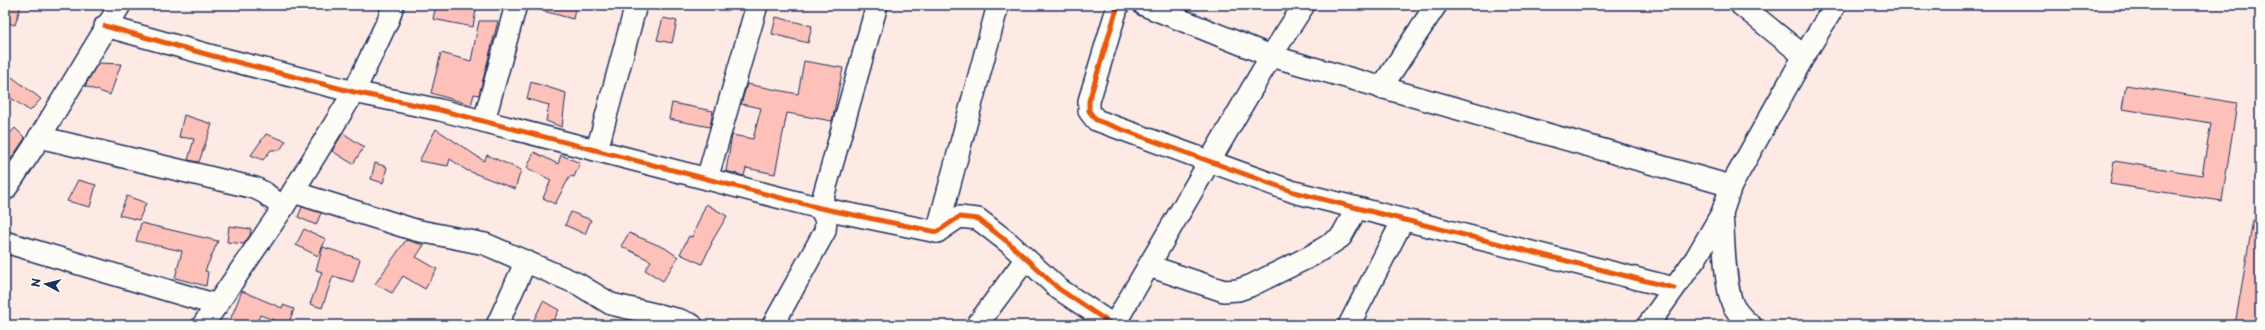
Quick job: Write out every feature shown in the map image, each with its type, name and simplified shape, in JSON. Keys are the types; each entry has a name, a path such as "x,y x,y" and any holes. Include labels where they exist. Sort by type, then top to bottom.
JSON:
{"street":[{"path":"5,190 39,138 105,26 120,5"},
{"path":"203,325 288,200 354,92 389,18 393,5"},
{"path":"484,121 516,5"},
{"path":"597,150 636,5"},
{"path":"706,179 756,5"},
{"path":"773,325 825,231 826,220 820,208 877,5"},
{"path":"937,232 998,5"},
{"path":"1118,5 1090,101 1089,111 1096,120 1294,192 1674,288"},
{"path":"1144,5 1271,56 1730,186"},
{"path":"105,26 213,56 354,92 484,121 820,208 937,232 959,217 978,219 1059,289 1114,325 1209,160 1271,56 1304,5"},
{"path":"1381,88 1436,5"},
{"path":"1741,5 1804,56"},
{"path":"1648,325 1696,258 1722,213 1730,186 1804,56 1835,5"},
{"path":"39,138 255,188 265,193 288,200 415,230 485,244 578,284 615,306 680,320 692,325"},
{"path":"1149,266 1224,290 1244,288 1311,256 1337,240 1341,237 1357,208"},
{"path":"1722,213 1729,292 1734,306 1743,319 1751,325"},
{"path":"1348,325 1403,220"},
{"path":"5,242 217,305"},
{"path":"977,325 1026,260"},
{"path":"497,325 526,261"}],"building":[{"path":"5,5 21,5 15,25 5,22"},
{"path":"436,5 451,5 476,10 473,27 433,19"},
{"path":"537,5 576,5 573,19 536,9"},
{"path":"776,17 812,26 808,43 772,34"},
{"path":"663,18 677,21 672,43 657,40"},
{"path":"479,21 498,21 479,95 474,94 471,105 431,93 441,53 471,61"},
{"path":"804,61 843,68 832,121 787,113 775,174 746,168 744,176 726,171 732,135 753,139 761,108 741,104 747,84 798,94"},
{"path":"98,63 121,64 110,95 85,86"},
{"path":"12,77 41,99 30,111 5,94 5,85"},
{"path":"531,82 566,93 562,127 546,121 549,105 527,99"},
{"path":"2126,85 2237,103 2222,201 2110,184 2114,161 2202,175 2211,123 2122,109"},
{"path":"672,103 713,111 710,127 669,119"},
{"path":"184,115 212,124 199,162 188,160 194,139 179,137"},
{"path":"15,128 25,138 5,168 5,139"},
{"path":"436,129 484,161 487,155 521,170 515,189 466,170 450,159 448,166 419,161"},
{"path":"343,133 364,147 353,164 332,151"},
{"path":"266,134 286,141 280,150 271,150 263,160 251,155"},
{"path":"534,152 558,164 561,155 580,163 574,177 570,176 555,204 543,198 551,180 527,168"},
{"path":"375,163 387,167 383,183 371,179"},
{"path":"78,180 96,185 90,207 67,201"},
{"path":"127,196 146,203 139,220 119,215"},
{"path":"706,204 727,216 711,243 702,264 680,254 689,236 692,237"},
{"path":"302,207 321,213 316,225 298,217"},
{"path":"571,212 591,220 585,234 565,225"},
{"path":"2253,220 2260,220 2260,316 2258,325 2235,325"},
{"path":"141,223 218,241 205,271 208,272 206,286 175,278 182,251 136,241"},
{"path":"229,226 251,229 250,235 244,244 227,242"},
{"path":"304,229 326,239 318,256 296,245"},
{"path":"629,233 665,248 678,257 663,281 645,270 651,261 621,246"},
{"path":"406,240 424,245 416,257 437,269 425,289 403,276 392,293 375,284"},
{"path":"323,247 360,259 353,282 333,276 322,308 310,304 322,272 316,270"},
{"path":"242,291 282,308 283,305 294,309 288,325 260,315 256,325 228,325"},
{"path":"543,301 559,310 551,325 543,325 534,320"}],"cycle path":[{"path":"1118,5 1089,101 1089,111 1096,120 1294,192 1674,288"},
{"path":"105,26 213,56 354,92 440,110 820,208 937,232 959,217 978,219 1009,243 1059,289 1113,325"}]}
